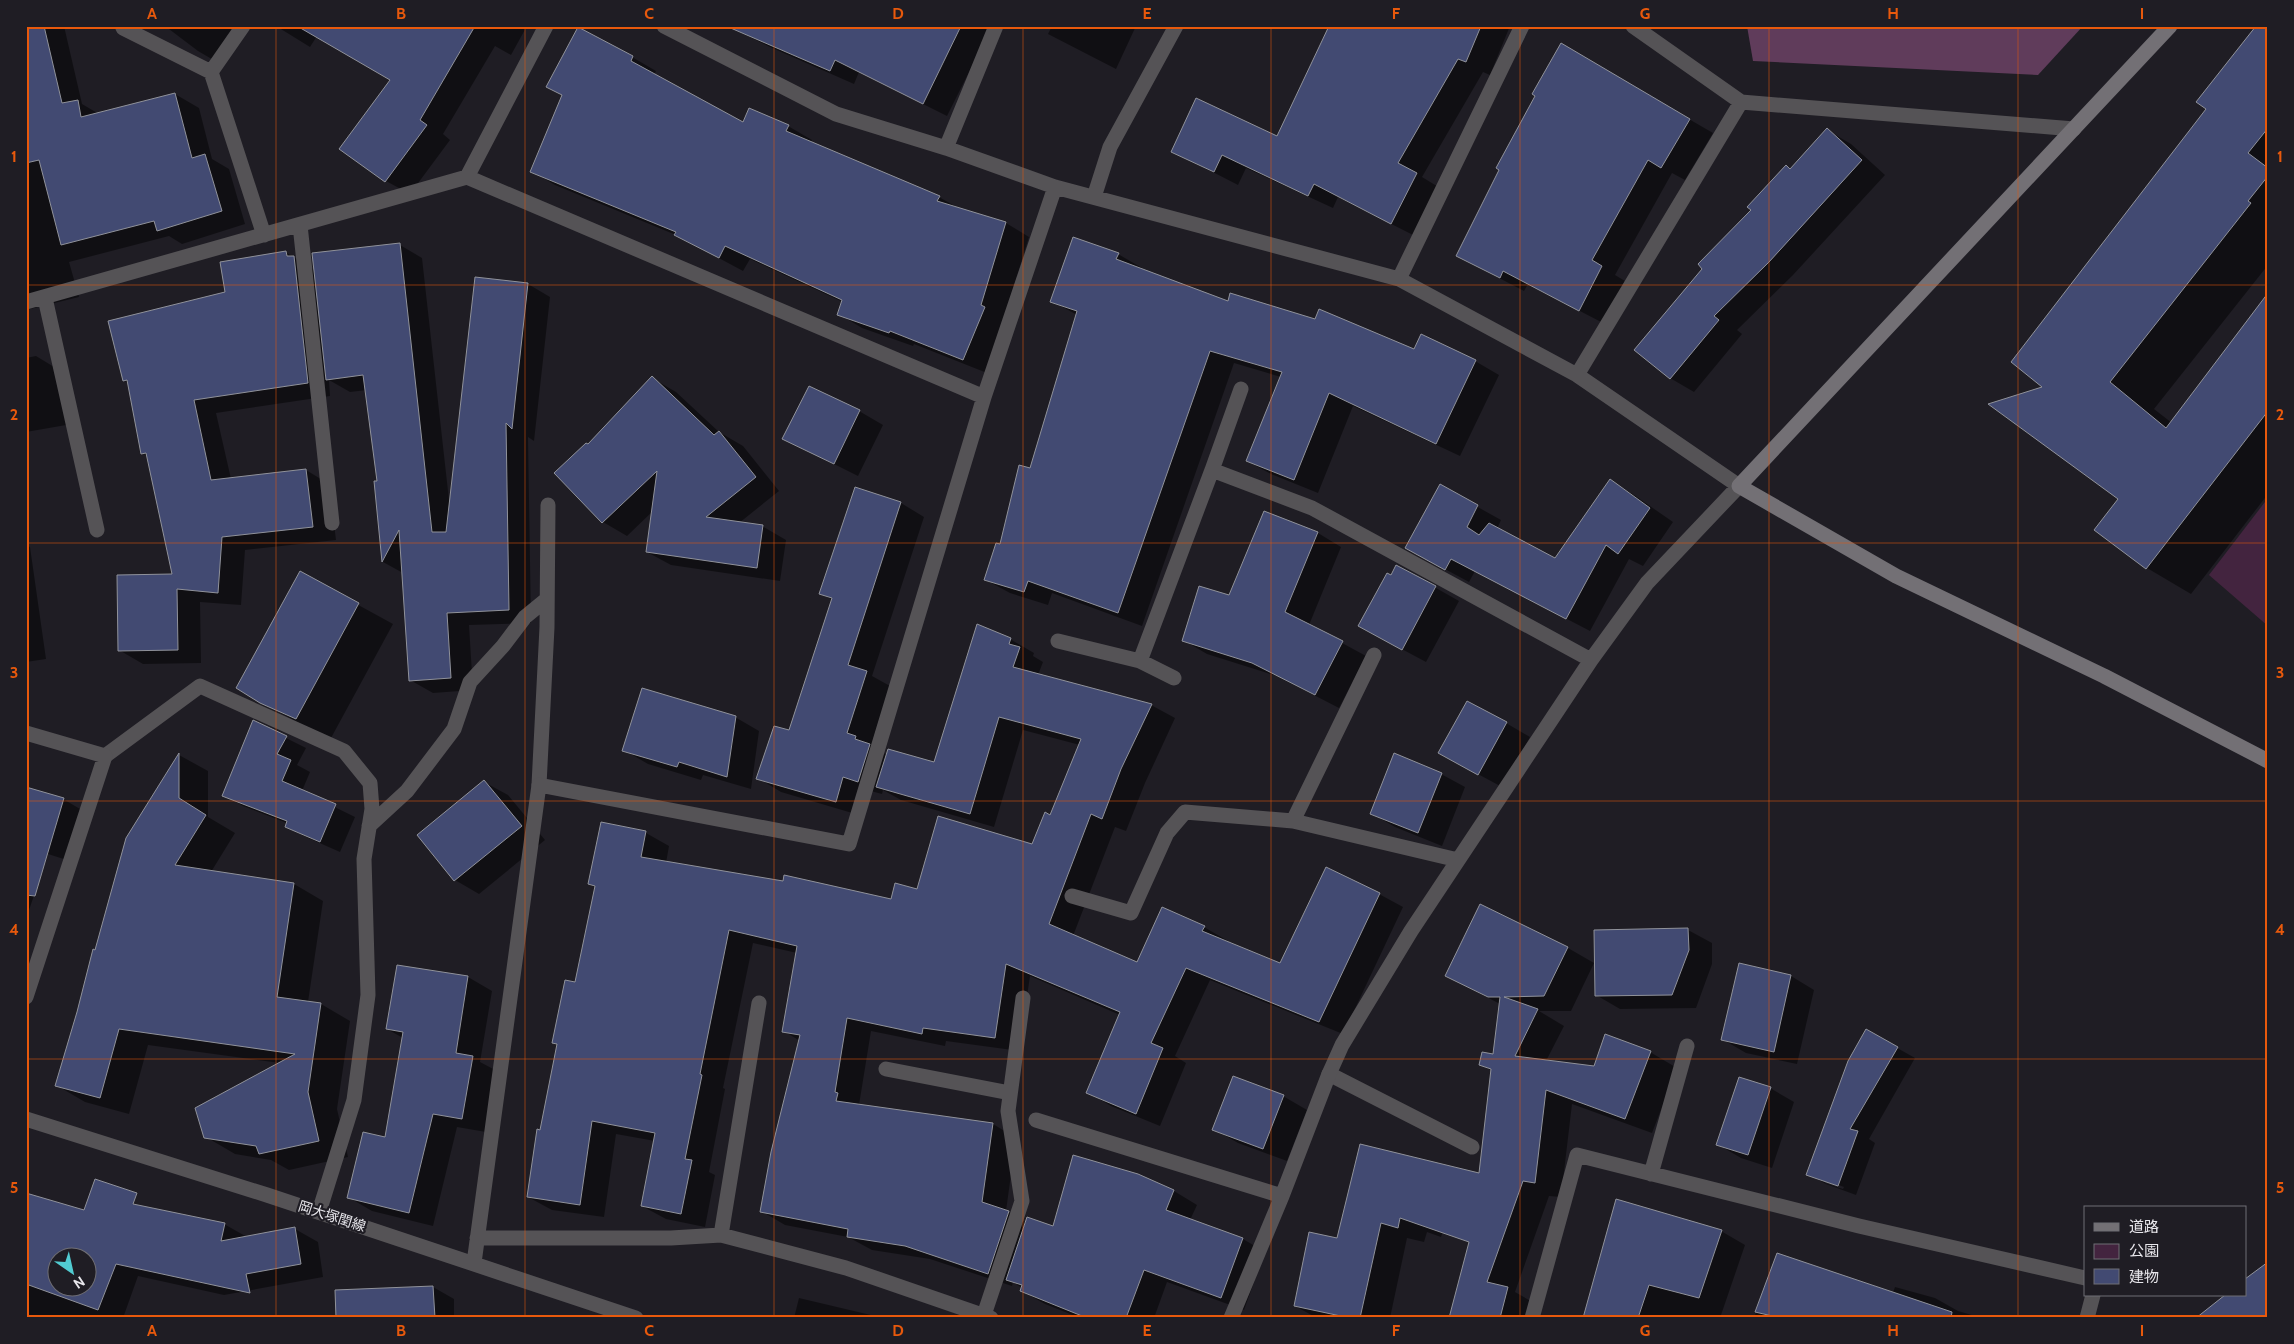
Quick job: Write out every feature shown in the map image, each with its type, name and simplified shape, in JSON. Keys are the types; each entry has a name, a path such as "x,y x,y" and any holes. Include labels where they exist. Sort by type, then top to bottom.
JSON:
{"street":[{"path":"210,72 243,26"},
{"path":"467,177 546,26"},
{"path":"664,26 836,114 946,148 1055,187 1399,279 1577,375 1739,486 1896,576 2104,676 2268,760"},
{"path":"946,148 996,26"},
{"path":"1094,197 1110,147 1176,26"},
{"path":"1399,279 1522,26"},
{"path":"1633,26 1740,102 2074,129"},
{"path":"1231,1318 1342,1044 1411,931 1591,660 1647,583 2170,26"},
{"path":"123,28 210,72 264,236"},
{"path":"1577,375 1740,102"},
{"path":"26,302 467,177 984,397"},
{"path":"539,785 850,844 984,397 1055,187"},
{"path":"300,225 332,523"},
{"path":"44,298 97,530"},
{"path":"1140,661 1241,390"},
{"path":"1212,470 1312,508 1591,660"},
{"path":"474,1263 539,785 547,599 548,505"},
{"path":"369,826 407,791 454,729 470,682 525,617 547,599"},
{"path":"1058,641 1140,661 1174,678"},
{"path":"1293,822 1374,655"},
{"path":"26,997 104,756 200,686 344,751 370,783 372,809 364,859 367,919 367,1004 354,1100 319,1212"},
{"path":"26,733 104,756"},
{"path":"1072,896 1131,913 1167,833 1185,812 1293,822 1458,860"},
{"path":"477,1238 671,1238 721,1235 846,1268 987,1317 1022,1201 1008,1111 1023,998"},
{"path":"721,1235 759,1003"},
{"path":"1651,1174 1687,1046"},
{"path":"886,1069 1010,1093"},
{"path":"1329,1074 1472,1147"},
{"name":"岡大塚閏線","path":"26,1119 319,1212 636,1318"},
{"path":"1036,1120 1282,1196"},
{"path":"1532,1318 1577,1155 1859,1226 2084,1278"},
{"path":"2087,1318 2093,1296"}],"green space":[{"path":"2268,498 2268,626 2209,575"}],"shaded area":[{"path":"1747,26 2083,26 2038,75 1753,61"}],"building":[{"path":"26,26 44,26 62,103 78,100 81,117 175,93 192,158 205,154 222,211 157,231 154,221 61,245 39,160 26,163"},
{"path":"297,26 475,26 420,120 427,125 385,182 339,149 390,80"},
{"path":"726,26 961,26 923,104 835,60 830,71"},
{"path":"1329,26 1481,26 1466,62 1458,59 1398,163 1417,173 1391,224 1314,184 1308,196 1222,155 1214,172 1171,152 1196,98 1277,136"},
{"path":"2256,26 2268,26 2268,128 2248,153 2268,168 2268,176 2248,201 2251,203 2110,382 2166,428 2268,293 2268,411 2146,569 2094,530 2118,499 1988,404 2042,387 2011,362 2206,109 2196,102"},
{"path":"578,27 633,56 631,61 743,122 749,108 789,125 786,131 940,196 937,201 1006,222 981,305 985,307 963,360 890,331 889,333 837,315 842,300 725,246 719,258 674,235 676,232 530,172 562,95 546,87"},
{"path":"1561,43 1690,119 1661,168 1648,160 1592,260 1602,266 1579,311 1503,271 1500,278 1456,256 1499,170 1496,168 1535,96 1532,94"},
{"path":"1827,128 1862,160 1769,262 1714,316 1719,320 1670,379 1634,350 1702,269 1698,264 1751,210 1747,207 1786,165 1790,169"},
{"path":"1073,237 1119,253 1116,259 1228,301 1230,293 1315,319 1319,309 1414,349 1421,334 1476,360 1436,444 1329,393 1294,480 1246,461 1282,372 1210,351 1118,613 1028,581 1024,592 984,580 996,543 1000,544 1019,465 1030,468 1077,311 1050,302"},
{"path":"400,243 432,532 446,532 475,277 528,283 512,429 506,423 509,610 447,613 451,678 409,681 399,530 382,562 374,481 377,481 363,375 326,380 312,253"},
{"path":"286,251 287,256 294,256 308,383 194,400 211,480 306,469 313,527 222,537 218,593 177,589 178,650 118,651 117,575 172,574 146,453 141,454 127,380 123,381 108,321 225,292 220,262"},
{"path":"652,376 714,435 719,431 756,477 706,517 763,525 757,568 646,552 657,471 602,523 554,473 586,443 588,444"},
{"path":"809,386 860,410 834,464 782,439"},
{"path":"1610,479 1650,508 1618,554 1606,545 1566,619 1451,559 1445,570 1405,548 1440,484 1478,505 1467,527 1479,535 1489,523 1555,558"},
{"path":"855,487 901,502 848,665 867,671 847,733 856,736 855,739 870,744 858,782 843,777 836,802 756,779 774,726 789,730 832,598 819,594"},
{"path":"1264,511 1318,532 1285,612 1343,641 1315,695 1252,663 1182,641 1199,586 1229,595"},
{"path":"1396,565 1436,586 1402,650 1358,626 1387,573 1391,575"},
{"path":"300,571 359,603 296,719 260,703 236,688"},
{"path":"977,624 1011,638 1009,644 1020,647 1013,667 1152,704 1121,769 1102,819 1091,814 1049,924 1137,962 1162,907 1205,926 1202,931 1280,963 1326,867 1380,893 1319,1022 1186,968 1151,1043 1163,1048 1136,1114 1086,1093 1120,1012 1006,964 995,1038 923,1028 922,1034 847,1018 835,1092 838,1093 836,1101 993,1123 982,1202 1009,1211 988,1274 905,1246 847,1237 848,1229 760,1212 771,1152 800,1035 782,1032 797,946 729,930 685,1159 692,1160 681,1214 641,1206 655,1133 592,1121 580,1205 527,1197 537,1129 540,1130 557,1044 552,1043 565,980 575,982 595,886 588,884 601,822 646,831 641,857 783,881 784,875 891,899 895,883 917,889 938,816 1032,844 1045,812 1050,815 1081,739 999,717 970,814 876,787 888,749 934,762"},
{"path":"642,688 736,716 727,777 679,762 677,767 622,751"},
{"path":"1467,701 1507,722 1478,775 1438,753"},
{"path":"253,720 287,736 277,754 291,760 282,781 336,804 320,842 285,827 287,821 222,796"},
{"path":"179,753 179,798 206,815 175,865 294,883 277,997 321,1003 308,1092 319,1141 259,1154 256,1146 204,1138 195,1108 295,1054 119,1029 100,1098 55,1086 126,838"},
{"path":"1394,753 1442,773 1418,833 1370,814"},
{"path":"484,780 522,826 454,881 417,835"},
{"path":"26,787 64,798 35,896 26,895"},
{"path":"1480,904 1568,947 1544,996 1504,997 1538,1009 1515,1056 1594,1066 1605,1034 1651,1051 1625,1119 1546,1090 1535,1183 1523,1181 1487,1282 1508,1287 1500,1318 1449,1318 1469,1242 1400,1218 1398,1228 1381,1223 1360,1318 1350,1318 1294,1306 1309,1232 1337,1238 1360,1144 1479,1173 1491,1069 1479,1065 1482,1052 1493,1054 1500,997 1488,997 1445,976"},
{"path":"1688,928 1689,950 1672,995 1595,996 1594,930"},
{"path":"1739,963 1791,975 1774,1052 1721,1040"},
{"path":"397,965 468,976 456,1053 473,1056 462,1119 433,1114 409,1213 347,1198 363,1132 385,1137 403,1032 386,1029"},
{"path":"1866,1029 1898,1047 1850,1129 1858,1131 1838,1186 1806,1175 1848,1061"},
{"path":"1233,1076 1284,1095 1263,1149 1212,1130"},
{"path":"1739,1077 1771,1087 1748,1155 1716,1145"},
{"path":"1073,1155 1138,1174 1174,1190 1166,1210 1243,1238 1221,1298 1144,1270 1126,1318 1087,1318 1020,1291 1022,1285 1006,1280 1027,1217 1053,1226"},
{"path":"95,1179 137,1193 133,1204 225,1223 221,1241 295,1227 301,1264 246,1274 250,1293 116,1264 98,1310 59,1296 98,1296 98,1246 48,1246 48,1292 26,1284 26,1193 84,1210"},
{"path":"1616,1199 1722,1230 1699,1298 1649,1285 1638,1318 1583,1318"},
{"path":"1777,1253 1952,1312 1951,1318 1781,1318 1755,1312"},
{"path":"2268,1262 2268,1318 2196,1318 2224,1296 2246,1296 2246,1278"},
{"path":"433,1286 435,1318 336,1318 335,1290"}]}
